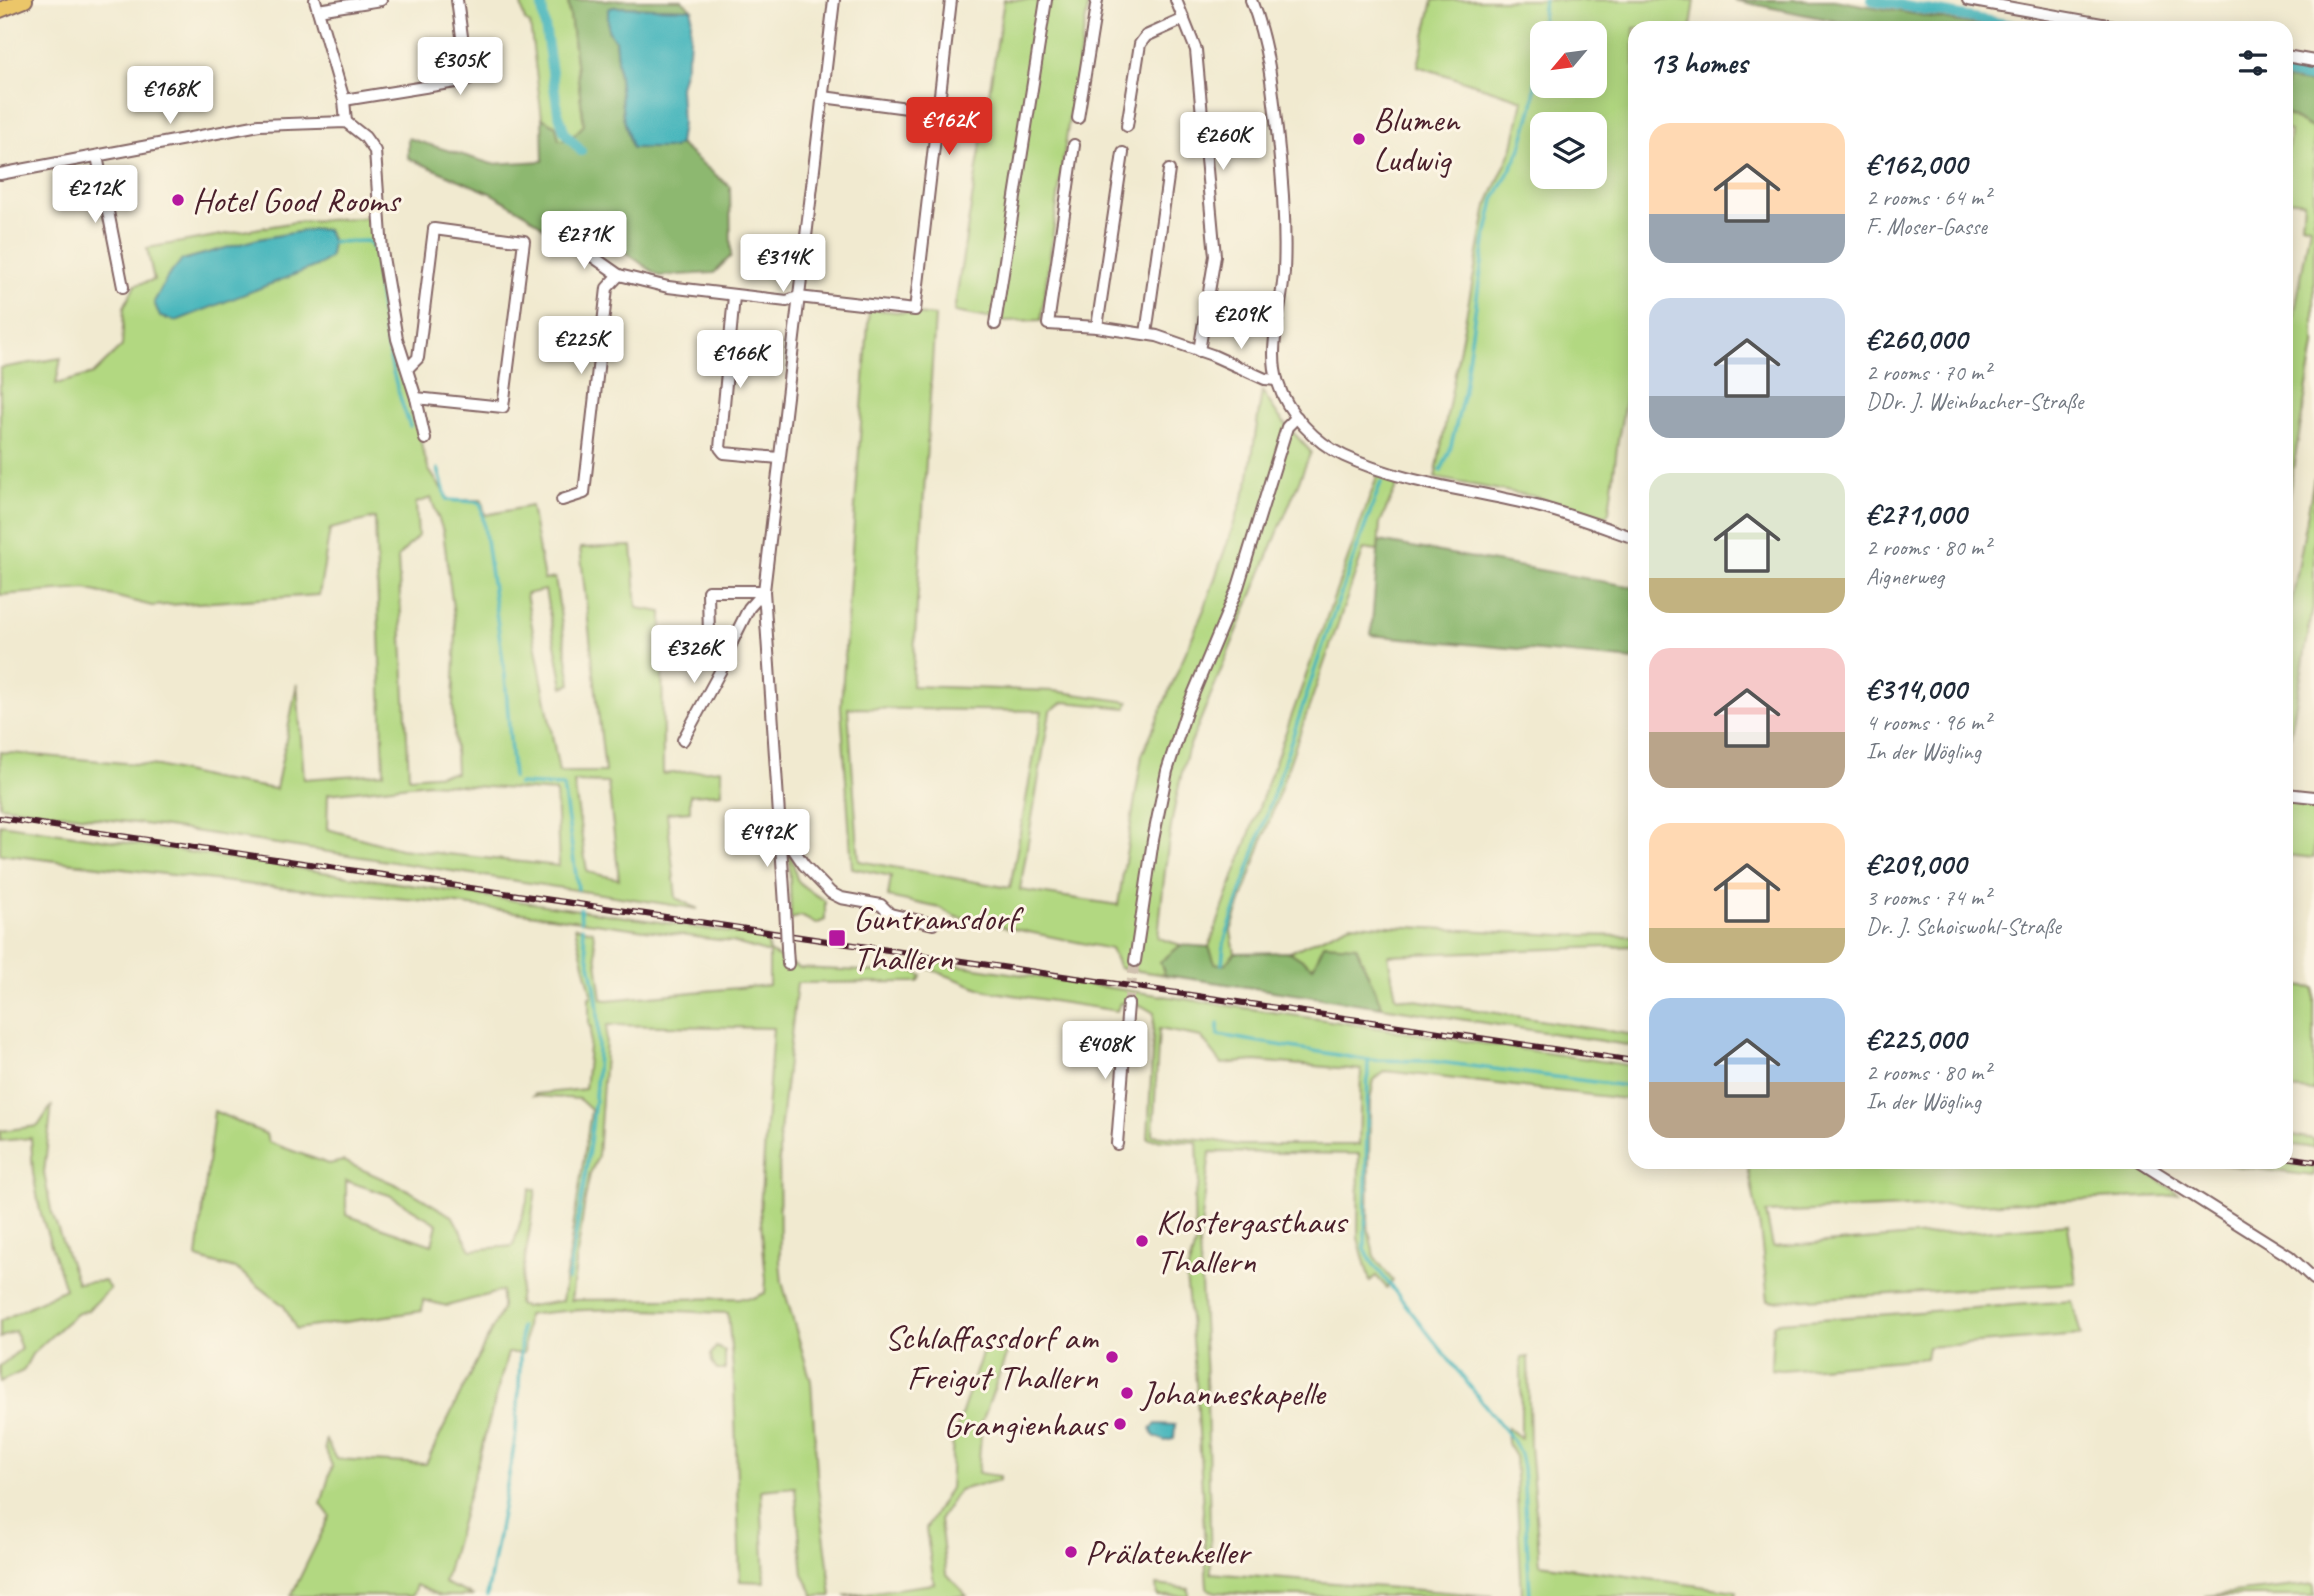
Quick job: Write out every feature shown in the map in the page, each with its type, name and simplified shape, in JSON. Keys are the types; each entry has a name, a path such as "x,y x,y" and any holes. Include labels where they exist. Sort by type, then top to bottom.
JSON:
{"main road":[{"path":"0,10 25,0"}],"street":[{"path":"346,122 344,100 317,5 381,0"},
{"path":"344,100 468,80 457,0"},
{"path":"788,964 764,591 834,0"},
{"path":"569,240 619,275 668,287 787,301 798,297 915,310 951,0"},
{"path":"995,324 1046,0"},
{"path":"1078,118 1097,0"},
{"path":"1176,0 1196,50 1215,256 1199,351"},
{"path":"1251,0 1271,68 1285,223 1284,276 1275,350 1277,380 1287,404 1310,430 1340,454 1371,468 1420,482 1531,504 1628,536"},
{"path":"1968,0 2085,21"},
{"path":"1127,126 1140,44 1146,36 1184,19"},
{"path":"2293,57 2314,61"},
{"path":"823,97 938,112"},
{"path":"0,174 259,125 346,122 365,137 375,151 382,251 397,339 408,368 425,439"},
{"path":"1074,145 1048,324 1097,327 1157,336 1265,379 1277,380"},
{"path":"1097,327 1123,153"},
{"path":"97,156 123,287"},
{"path":"1146,334 1170,170"},
{"path":"408,368 418,358 433,229 524,241 503,407 416,398"},
{"path":"562,500 584,493 607,288 619,275"},
{"path":"734,296 720,448 723,453 779,458"},
{"path":"1135,961 1153,840 1167,771 1186,709 1238,587 1287,427 1297,417"},
{"path":"732,642 712,641 709,637 708,591 764,591"},
{"path":"683,740 723,666 749,608 764,591"},
{"path":"2293,795 2314,797"},
{"path":"781,832 804,865 831,893 841,898 881,905 890,914 933,924"},
{"path":"1117,1144 1128,1004"},
{"path":"2151,1169 2289,1256 2314,1279"}],"green space":[{"path":"520,0 568,0 584,125 569,140 558,140 556,126 542,118 530,24 525,21"},
{"path":"568,0 682,0 692,9 613,7 608,30 615,40 623,116 632,147 673,148 679,144 730,187 731,256 714,273 659,276 622,250 574,229 564,244 528,215 490,193 408,158 408,138 492,164 543,161 542,118 556,126 559,140 569,140 584,125"},
{"path":"1004,0 1089,0 1068,125 1041,320 1005,321 954,312"},
{"path":"1433,0 1695,0 1692,21 1628,21 1628,386 1609,512 1606,516 1532,496 1435,478 1487,206 1513,147 1523,100 1418,66"},
{"path":"1733,0 1834,0 1953,21 1836,21"},
{"path":"2293,81 2314,84 2314,129 2293,118"},
{"path":"2293,118 2314,129 2314,345 2293,470 2293,322 2310,226 2302,224 2304,202 2293,201"},
{"path":"373,217 395,350 418,421 429,470 449,500 482,500 485,515 531,506 544,580 555,578 571,684 563,687 545,590 526,594 559,772 605,772 580,548 632,546 637,608 662,612 663,774 721,769 722,793 690,795 690,811 667,813 676,898 698,909 167,827 0,806 0,752 158,766 213,779 276,789 297,684 304,779 384,773 375,518 330,529 319,595 152,606 86,589 0,595 0,368 61,358 56,384 93,374 122,346 124,307 135,285 154,280 147,248 295,222","holes":["431,498 443,531 456,632 453,706 456,773 409,777 398,557 418,536 416,503","574,782 608,783 619,879 587,872","429,783 556,792 559,866 400,849 327,829 328,794"]},
{"path":"869,309 935,316 912,686 1055,691 1129,702 1126,708 1064,702 1050,711 1020,890 1118,905 1142,755 1205,607 1248,483 1262,391 1280,418 1311,452 1188,750 1172,820 1158,938 1181,945 1160,962 1165,975 1119,968 1111,949 956,917 940,908 888,897 891,876 852,868 841,707","holes":["848,708 1042,711 1010,888 859,861"]},
{"path":"1378,474 1400,479 1380,523 1378,551 1364,549 1231,931 1235,953 1225,965 1215,964 1209,947"},
{"path":"2314,478 2314,602 2293,720 2293,596"},
{"path":"1379,541 1628,586 1628,659 1371,635"},
{"path":"2293,800 2314,803 2314,858 2293,856"},
{"path":"0,824 767,938 769,952 799,968 885,972 907,967 922,976 918,982 797,983 779,1141 780,1261 782,1282 811,1381 818,1487 832,1596 813,1596 803,1575 795,1487 761,1490 765,1582 740,1581 734,1382 728,1313 602,1309 527,1315 524,1353 508,1353 444,1583 474,1596 440,1596 416,1585 412,1596 291,1596 330,1516 321,1504 332,1466 325,1448 325,1439 336,1459 426,1464 502,1309 502,1291 447,1306 423,1300 422,1311 296,1329 284,1306 238,1270 197,1258 214,1111 266,1134 268,1142 329,1164 343,1161 408,1190 453,1217 471,1250 513,1246 531,1188 536,1190 518,1304 524,1307 562,1301 591,1110 579,1099 533,1096 585,1089 591,1026 589,997 592,997 575,927 593,931 602,999 607,1000 769,985 769,953 732,942 449,903 254,885 0,854","holes":["607,1025 773,1028 760,1210 765,1293 753,1298 571,1300 585,1200 590,1174 598,1156","346,1181 389,1195 437,1224 432,1245 346,1215"]},
{"path":"789,850 799,882 825,901 825,920 816,924 801,916 791,919"},
{"path":"1351,924 1628,936 1628,946 1388,955 1396,997 1628,1034 1628,1045 1382,1007 1356,946 1313,967 1290,952"},
{"path":"1324,944 1356,946 1382,1007 1165,975 1160,962 1181,945 1209,947 1215,963 1224,965 1235,953 1290,952 1313,967"},
{"path":"916,959 1628,1065 1628,1099 1386,1071 1374,1080 1370,1101 1368,1226 1374,1256 1393,1281 1387,1288 1376,1276 1370,1281 1358,1238 1359,1154 1210,1152 1199,1244 1207,1397 1211,1573 1494,1596 1270,1596 1207,1589 1197,1393 1186,1276 1195,1245 1194,1198 1199,1184 1197,1142 1148,1139 1154,1013 1142,1006 1120,1003 1117,1011 987,991 914,963","holes":["1159,1029 1201,1037 1222,1064 1255,1061 1361,1070 1359,1145 1238,1145 1153,1135"]},
{"path":"2293,986 2314,988 2314,1091 2293,1090"},
{"path":"52,1105 44,1173 51,1210 77,1283 104,1281 110,1289 88,1310 76,1314 32,1354 23,1371 0,1382 0,1366 21,1349 15,1331 0,1338 0,1321 65,1289 40,1211 33,1173 31,1138 0,1141 0,1131 38,1126"},
{"path":"2293,1135 2314,1139 2314,1148 2293,1145"},
{"path":"2293,1164 2314,1167 2314,1176 2258,1169 2293,1169"},
{"path":"1748,1169 2142,1169 2179,1194 1766,1213 1773,1247 2068,1224 2076,1283 1773,1301 1768,1300 1760,1229"},
{"path":"2072,1301 2081,1335 1928,1347 1926,1358 1771,1369 1773,1325 1779,1322"},
{"path":"985,1345 1007,1353 982,1422 978,1473 1000,1476 1000,1480 959,1490 940,1519 946,1573 967,1596 844,1596 934,1584 926,1529 950,1488 953,1439"},
{"path":"716,1347 725,1351 725,1370 717,1370 712,1362 711,1354"},
{"path":"1528,1357 1530,1446 1540,1564 1736,1591 1735,1596 1522,1596 1515,1457 1507,1443 1507,1427 1521,1438 1521,1358"},
{"path":"2314,1584 2314,1596 2204,1596"},
{"path":"1156,1585 1189,1589 1189,1596 1157,1596"}],"water":[{"path":"608,9 692,9 689,52 680,87 682,123 679,144 673,148 632,148 623,116 615,40 608,30"},
{"path":"314,229 327,230 332,242 330,257 319,265 176,321 160,317 154,302 168,276 182,260 258,239"},
{"path":"1156,1424 1175,1425 1174,1439 1165,1441 1154,1436 1151,1429"}],"waterway":[{"path":"541,0 558,112 565,133 581,151"},
{"path":"1441,471 1450,450 1463,396 1485,241 1494,200 1520,151 1533,105 1544,0"},
{"path":"1872,0 1989,21"},
{"path":"2293,75 2314,79"},
{"path":"332,242 367,241 375,250 386,339 402,405 410,426"},
{"path":"438,469 447,500 481,504 505,676 513,778"},
{"path":"1222,964 1224,943 1330,624 1381,482"},
{"path":"518,784 563,786 578,889"},
{"path":"580,909 581,921"},
{"path":"568,1280 597,1079 596,992 582,928"},
{"path":"1218,1024 1218,1035 1368,1060 1431,1061 1628,1086"},
{"path":"1368,1060 1365,1249 1371,1261 1514,1442 1520,1454 1530,1596"},
{"path":"487,1596 515,1441 521,1327"}],"tunnel":[{"path":"1128,1004 1135,961"}],"railway":[{"path":"0,818 1628,1060"},
{"path":"2293,1158 2314,1161"}],"place":[{"name":"Blumen Ludwig","path":"1359,139"},
{"name":"Hotel Good Rooms","path":"178,200"},
{"name":"Guntramsdorf Thallern","path":"837,938"},
{"name":"Klostergasthaus Thallern","path":"1142,1241"},
{"name":"Schlaffassdorf am Freigut Thallern","path":"1112,1357"},
{"name":"Johanneskapelle","path":"1127,1393"},
{"name":"Grangienhaus","path":"1120,1424"},
{"name":"Prälatenkeller","path":"1071,1552"}]}
